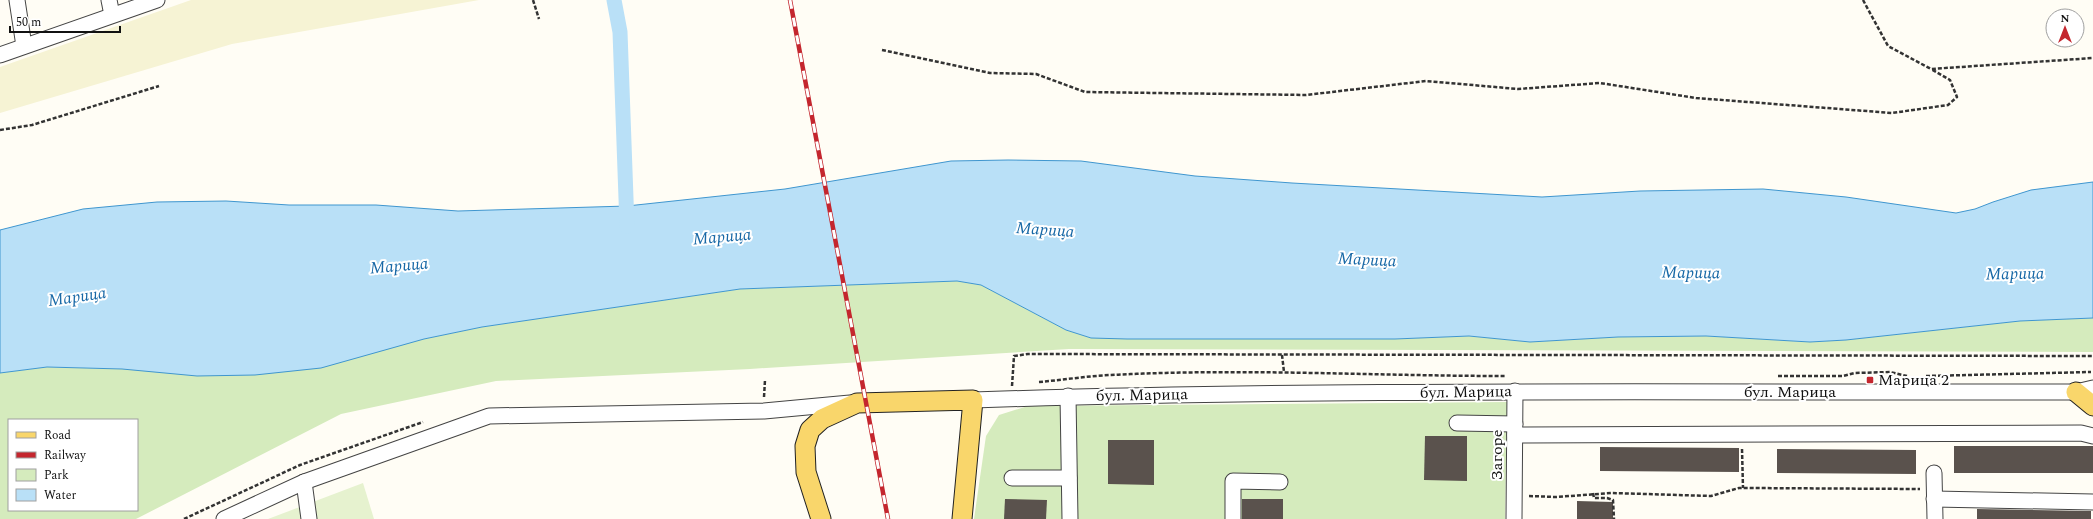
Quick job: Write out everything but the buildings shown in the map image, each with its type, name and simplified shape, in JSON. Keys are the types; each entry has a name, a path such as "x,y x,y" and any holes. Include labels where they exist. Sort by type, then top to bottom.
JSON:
{"main road":[{"path":"2087,393 2093,406"},
{"path":"962,519 973,400"},
{"name":"бул. Марица","path":"857,403 973,400"},
{"path":"822,519 806,472 805,446 810,430 822,419 857,403"}],"street":[{"path":"17,0 24,46"},
{"path":"109,0 112,15"},
{"path":"0,55 157,0"},
{"name":"бул. Марица","path":"973,400 1068,396 1515,392 2087,393"},
{"name":"Загоре","path":"1514,519 1515,392"},
{"path":"1068,396 1070,519"},
{"path":"224,519 304,482 489,416 764,411 857,403"},
{"path":"1457,423 1515,430 1742,434 2081,433 2093,436"},
{"path":"1934,473 1935,519"},
{"path":"1012,478 1069,478"},
{"path":"1233,519 1234,481 1280,482"},
{"path":"304,482 309,519"},
{"path":"1934,494 2093,502"}],"path":[{"path":"534,0 539,19"},
{"path":"882,50 990,73 1036,74 1085,92 1306,95 1426,81 1518,89 1600,84 1696,98 1892,113 1948,104 1957,97 1950,80 1888,46 1863,0"},
{"path":"1931,69 2093,58"},
{"path":"0,130 32,125 159,86"},
{"path":"1013,398 1014,356 1028,354 2093,356"},
{"path":"1282,354 1284,372"},
{"path":"764,397 765,380"},
{"path":"1742,434 1743,488"},
{"path":"1514,496 1556,497 1593,493 1711,496 1743,488 1934,494"},
{"path":"1593,493 1594,498 1607,498 1613,500 1614,519"}],"shaded area":[{"path":"191,0 479,0 232,44 0,113 0,67"}],"green space":[{"path":"957,281 981,285 1066,330 1091,338 1395,339 1469,336 1530,342 1618,337 1706,336 1810,342 1846,340 2020,321 2093,318 2093,352 1069,349 750,369 496,381 341,414 136,519 0,519 0,373 47,367 122,369 424,339 482,327 740,289"},
{"path":"1507,402 1505,519 974,519 986,436 999,415 1028,406"},
{"path":"363,483 374,519 268,519"}],"water":[{"name":"Марица","path":"951,161 1081,161 1195,176 1542,197 1640,191 1763,189 1846,197 1956,213 1975,209 2031,190 2093,182 2093,318 2020,321 1846,340 1810,342 1706,336 1618,337 1530,342 1469,336 1395,339 1091,338 1066,330 981,285 957,281 740,289 482,327 424,339 321,368 255,375 197,376 122,369 47,367 0,373 0,230 83,209 157,202 226,201 289,205 376,205 458,211 627,206 785,189"}],"waterway":[{"path":"614,0 620,32 627,226"}],"railway":[{"path":"790,0 888,519"}],"place":[{"name":"Марица 2","path":"1870,380"}]}
